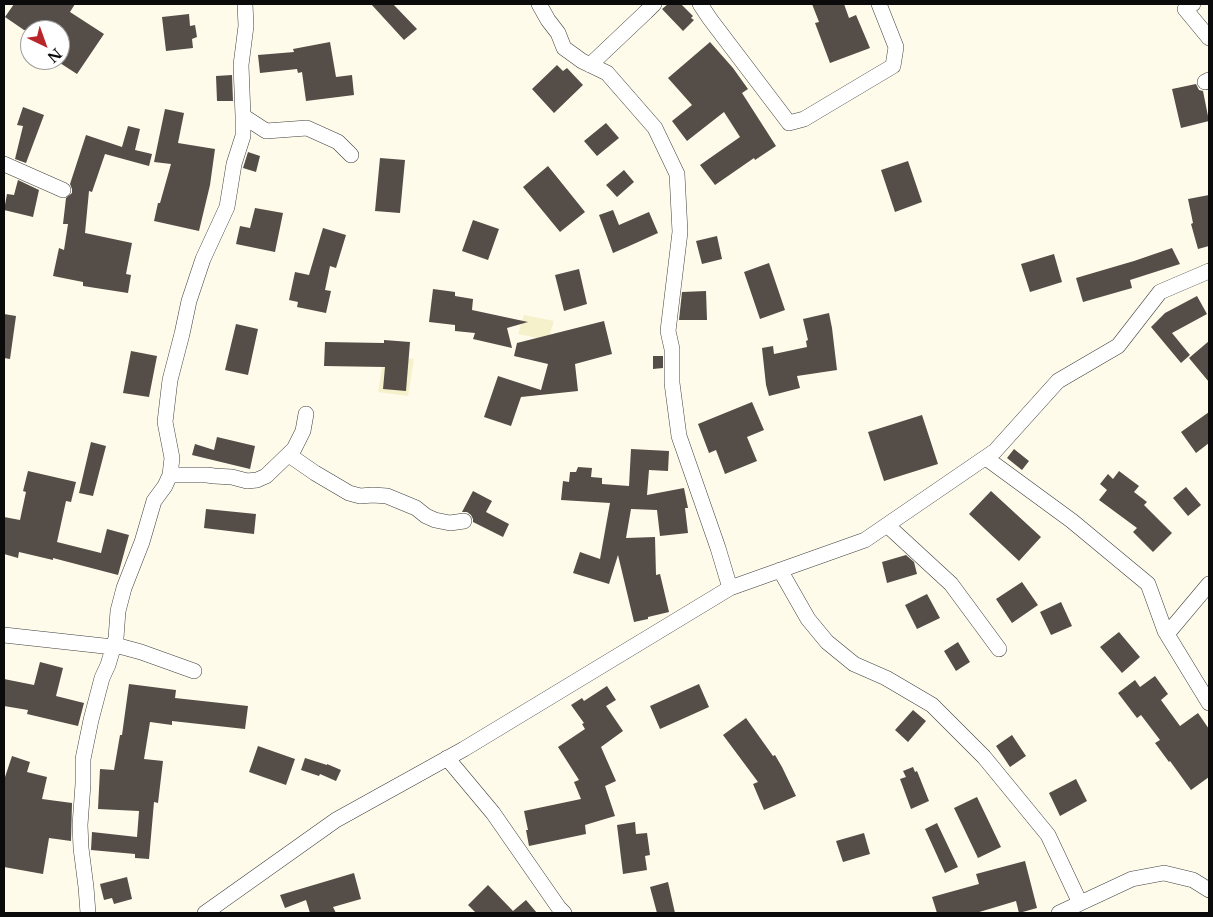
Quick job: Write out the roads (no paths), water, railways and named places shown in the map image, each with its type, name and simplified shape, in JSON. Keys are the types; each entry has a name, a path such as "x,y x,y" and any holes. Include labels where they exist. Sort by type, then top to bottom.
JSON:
{"street":[{"path":"88,913 80,848 84,784 83,759 102,678 116,638 118,611 124,588 142,542 154,501 165,486 170,475 172,458 165,422 170,380 189,301 203,259 227,207 234,164 243,136 241,64 246,26 245,4"},
{"path":"539,4 558,33 564,48 582,61 607,73 655,128 677,174 680,232 668,331 672,349 672,383 679,436 730,588"},
{"path":"590,65 654,4"},
{"path":"700,4 710,20 789,123 804,119 892,66 896,47 879,4"},
{"path":"1192,4 1185,9 1209,38"},
{"path":"243,116 266,131 307,128 338,142 351,155"},
{"path":"4,164 63,190"},
{"path":"205,913 336,820 447,758 730,588 865,540 995,451 1058,381 1118,346 1160,292 1209,271"},
{"path":"170,475 207,474 247,481 257,480 266,476 294,449 303,431 306,414"},
{"path":"288,455 348,493 360,496 387,496 416,508 435,520 450,524 464,521"},
{"path":"986,458 1072,520 1148,584 1167,634 1209,702"},
{"path":"887,525 951,584 999,650"},
{"path":"780,570 808,619 827,642 854,664 886,678 932,705 984,757 1048,835 1080,903"},
{"path":"1167,634 1209,584"},
{"path":"4,635 118,646 194,671"},
{"path":"447,758 493,813 564,913"},
{"path":"1059,913 1132,878 1164,873 1193,880 1209,890"}]}
